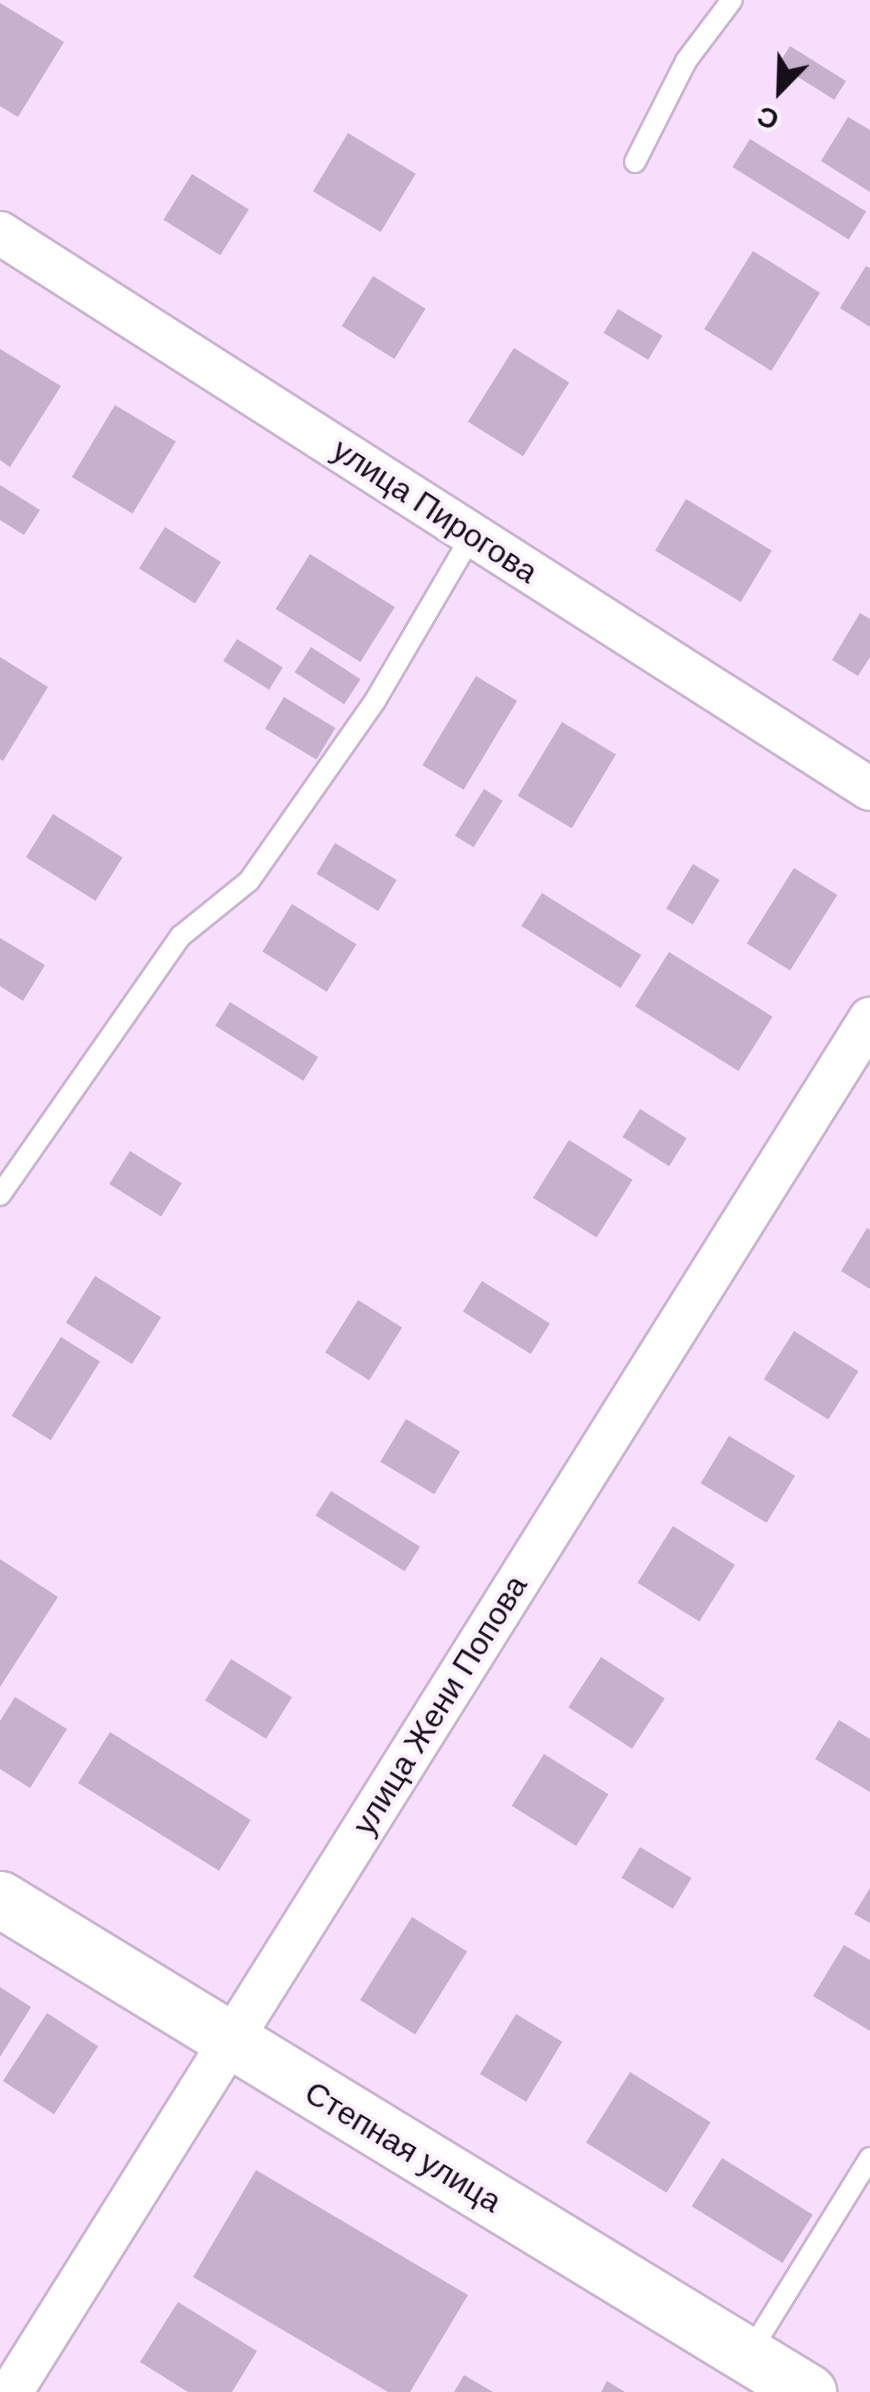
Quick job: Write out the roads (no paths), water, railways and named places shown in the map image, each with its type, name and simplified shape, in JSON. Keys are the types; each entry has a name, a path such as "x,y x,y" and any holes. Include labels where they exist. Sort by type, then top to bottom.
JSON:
{"main road":[{"name":"Степная улица","path":"0,1899 808,2392"}],"street":[{"name":"улица Пирогова","path":"0,232 870,788"},
{"name":"улица Жени Попова","path":"11,2392 870,1019"}],"lane":[{"path":"634,162 686,60 732,0"},
{"path":"0,1196 181,936 249,881 374,701 472,534"},
{"path":"748,2356 870,2158"}]}
